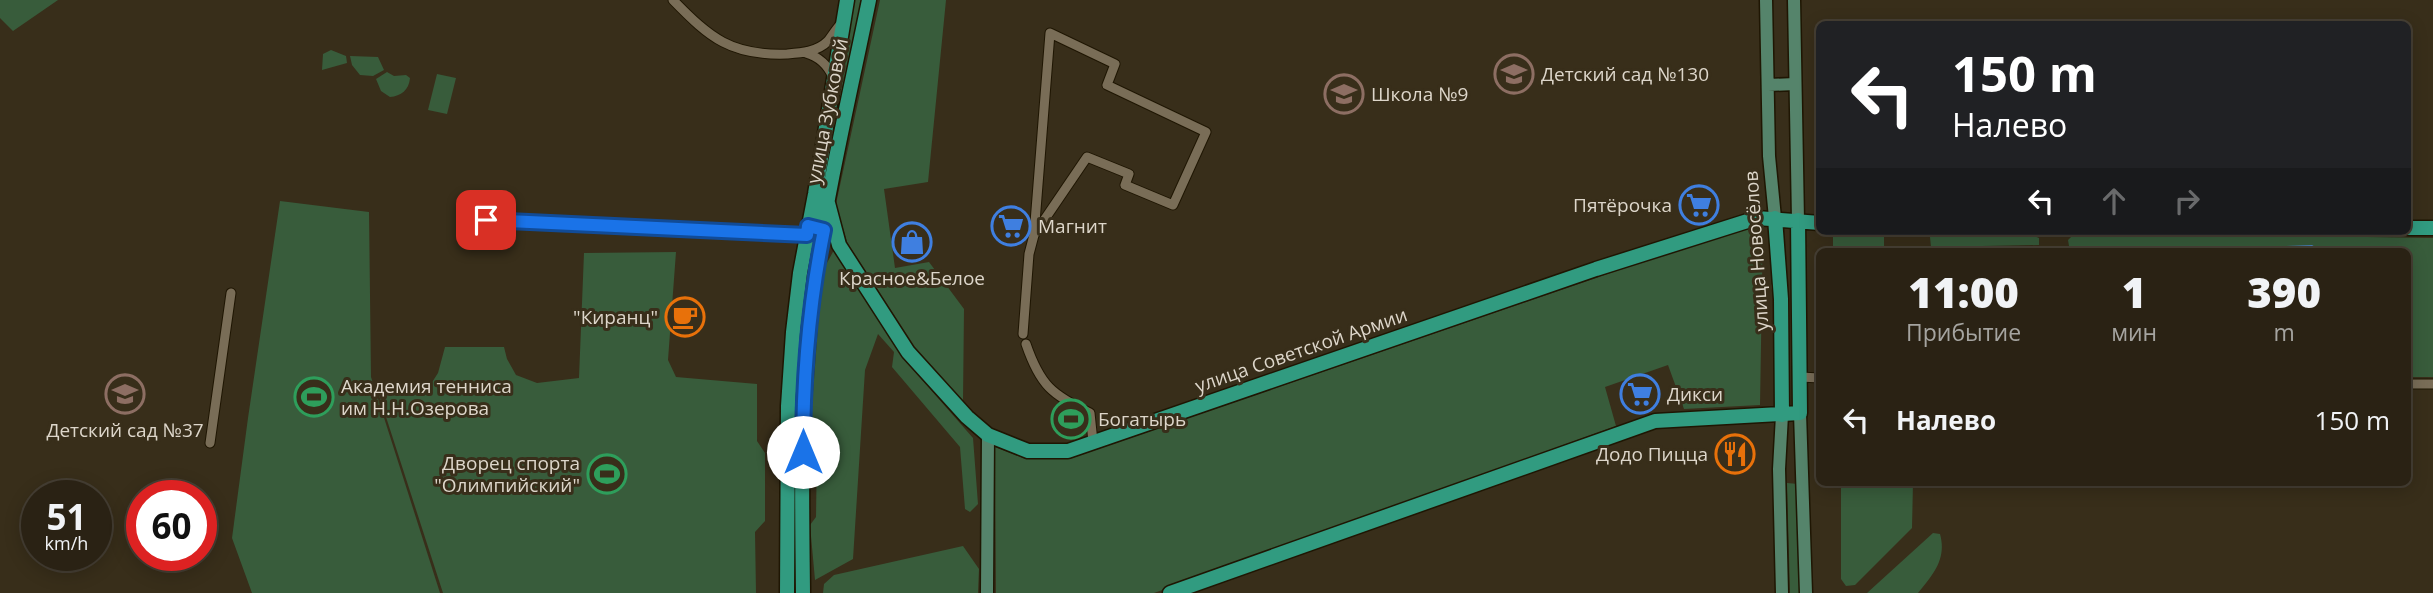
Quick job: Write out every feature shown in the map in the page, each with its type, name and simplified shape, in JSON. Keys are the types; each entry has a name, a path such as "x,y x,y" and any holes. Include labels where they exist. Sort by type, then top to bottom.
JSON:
{"main road":[{"name":"улица Зубковой","path":"787,593 788,406 794,322 847,0"},
{"name":"улица Зубковой","path":"803,593 803,407 814,280 869,0"},
{"name":"улица Советской Армии","path":"828,204 839,245 908,352 967,417 988,435 1028,451 1068,451 1625,259 1756,218 1816,222"},
{"name":"улица Новосёлов","path":"1775,218 1781,299 1782,415"},
{"name":"улица Новосёлов","path":"1798,220 1800,412"},
{"path":"2411,228 2433,228"},
{"path":"808,230 824,230 839,245"},
{"path":"1170,593 1655,421 1800,412"}],"street":[{"path":"673,0 697,24 730,47 761,54 806,53 819,58 827,65 833,77"},
{"name":"улица Новосёлов","path":"1766,0 1769,156 1775,218"},
{"name":"улица Новосёлов","path":"1794,0 1798,220"},
{"path":"806,53 827,42 842,23"},
{"path":"1023,334 1029,254 1034,235 1050,33 1115,64 1107,85 1206,132 1173,205 1125,184 1129,174 1087,156 1034,235"},
{"path":"1768,85 1795,84"},
{"path":"486,220 808,230"},
{"path":"210,443 231,293"},
{"path":"1026,344 1035,370 1056,396 1090,413 1093,442"},
{"path":"1800,377 1816,378"},
{"path":"2411,384 2433,384"},
{"name":"улица Новосёлов","path":"1800,412 1806,593"},
{"name":"улица Новосёлов","path":"1782,415 1779,469 1782,593"},
{"path":"987,593 988,435"}],"green space":[{"path":"0,0 58,0 13,31 0,18"},
{"path":"852,0 862,0 821,204"},
{"path":"880,0 946,0 928,182 884,189 895,268 929,262 964,309 963,401 915,347 847,242 836,204"},
{"path":"331,50 346,56 347,63 322,70 323,54"},
{"path":"350,56 378,57 384,70 373,76 360,75 352,65"},
{"path":"387,72 394,76 406,75 410,78 404,92 390,97 381,91 376,79"},
{"path":"437,74 456,78 447,114 428,110"},
{"name":"Академия тенниса им Н.Н.Озерова","path":"280,201 369,212 371,377 440,593 252,593 232,538"},
{"path":"1756,223 1763,224 1760,405 1684,409 1668,365 1605,387 1616,426 1154,593 996,593 995,447 1026,459 1069,459"},
{"path":"1833,235 1884,235 1884,248 1833,248"},
{"path":"2032,235 2039,238 2039,245 1931,247 1930,237"},
{"path":"2073,235 2433,238 2433,377 2411,377 2411,248 2069,248 2068,240"},
{"path":"834,250 902,357 973,438 978,504 970,512 965,509 960,447 892,367 894,352 878,334 865,370 853,559 815,580 810,525 816,517 817,447 810,433 822,272"},
{"path":"676,252 668,360 676,377 757,384 757,441 765,453 765,521 755,532 756,593 443,593 376,386 429,387 438,373 445,347 504,347 516,375 537,383 579,378 584,253"},
{"path":"811,252 799,593 793,593 793,398 805,274"},
{"path":"1787,483 1798,484 1800,593 1790,593"},
{"path":"1841,486 1913,486 1912,528 1855,585 1846,586 1841,579"},
{"path":"1933,533 1940,534 1940,559 1918,593 1867,593"},
{"path":"963,546 979,569 978,593 823,593 824,584 834,575"}],"water":[{"path":"2312,245 2317,248 2257,248"}],"place":[{"name":"Детский сад №130","path":"1514,74"},
{"name":"Школа №9","path":"1344,94"},
{"name":"Пятёрочка","path":"1699,205"},
{"name":"Магнит","path":"1011,226"},
{"name":"Красное&Белое","path":"912,242"},
{"name":"\"Киранц\"","path":"685,317"},
{"name":"Детский сад №37","path":"125,394"},
{"name":"Дикси","path":"1640,394"},
{"name":"Академия тенниса им Н.Н.Озерова","path":"314,397"},
{"name":"Богатырь","path":"1071,419"},
{"name":"Додо Пицца","path":"1735,454"},
{"name":"Дворец спорта \"Олимпийский\"","path":"607,474"}],"route":[{"path":"486,220 807,235 808,226 824,230 814,280 808,337 803,452"}]}
